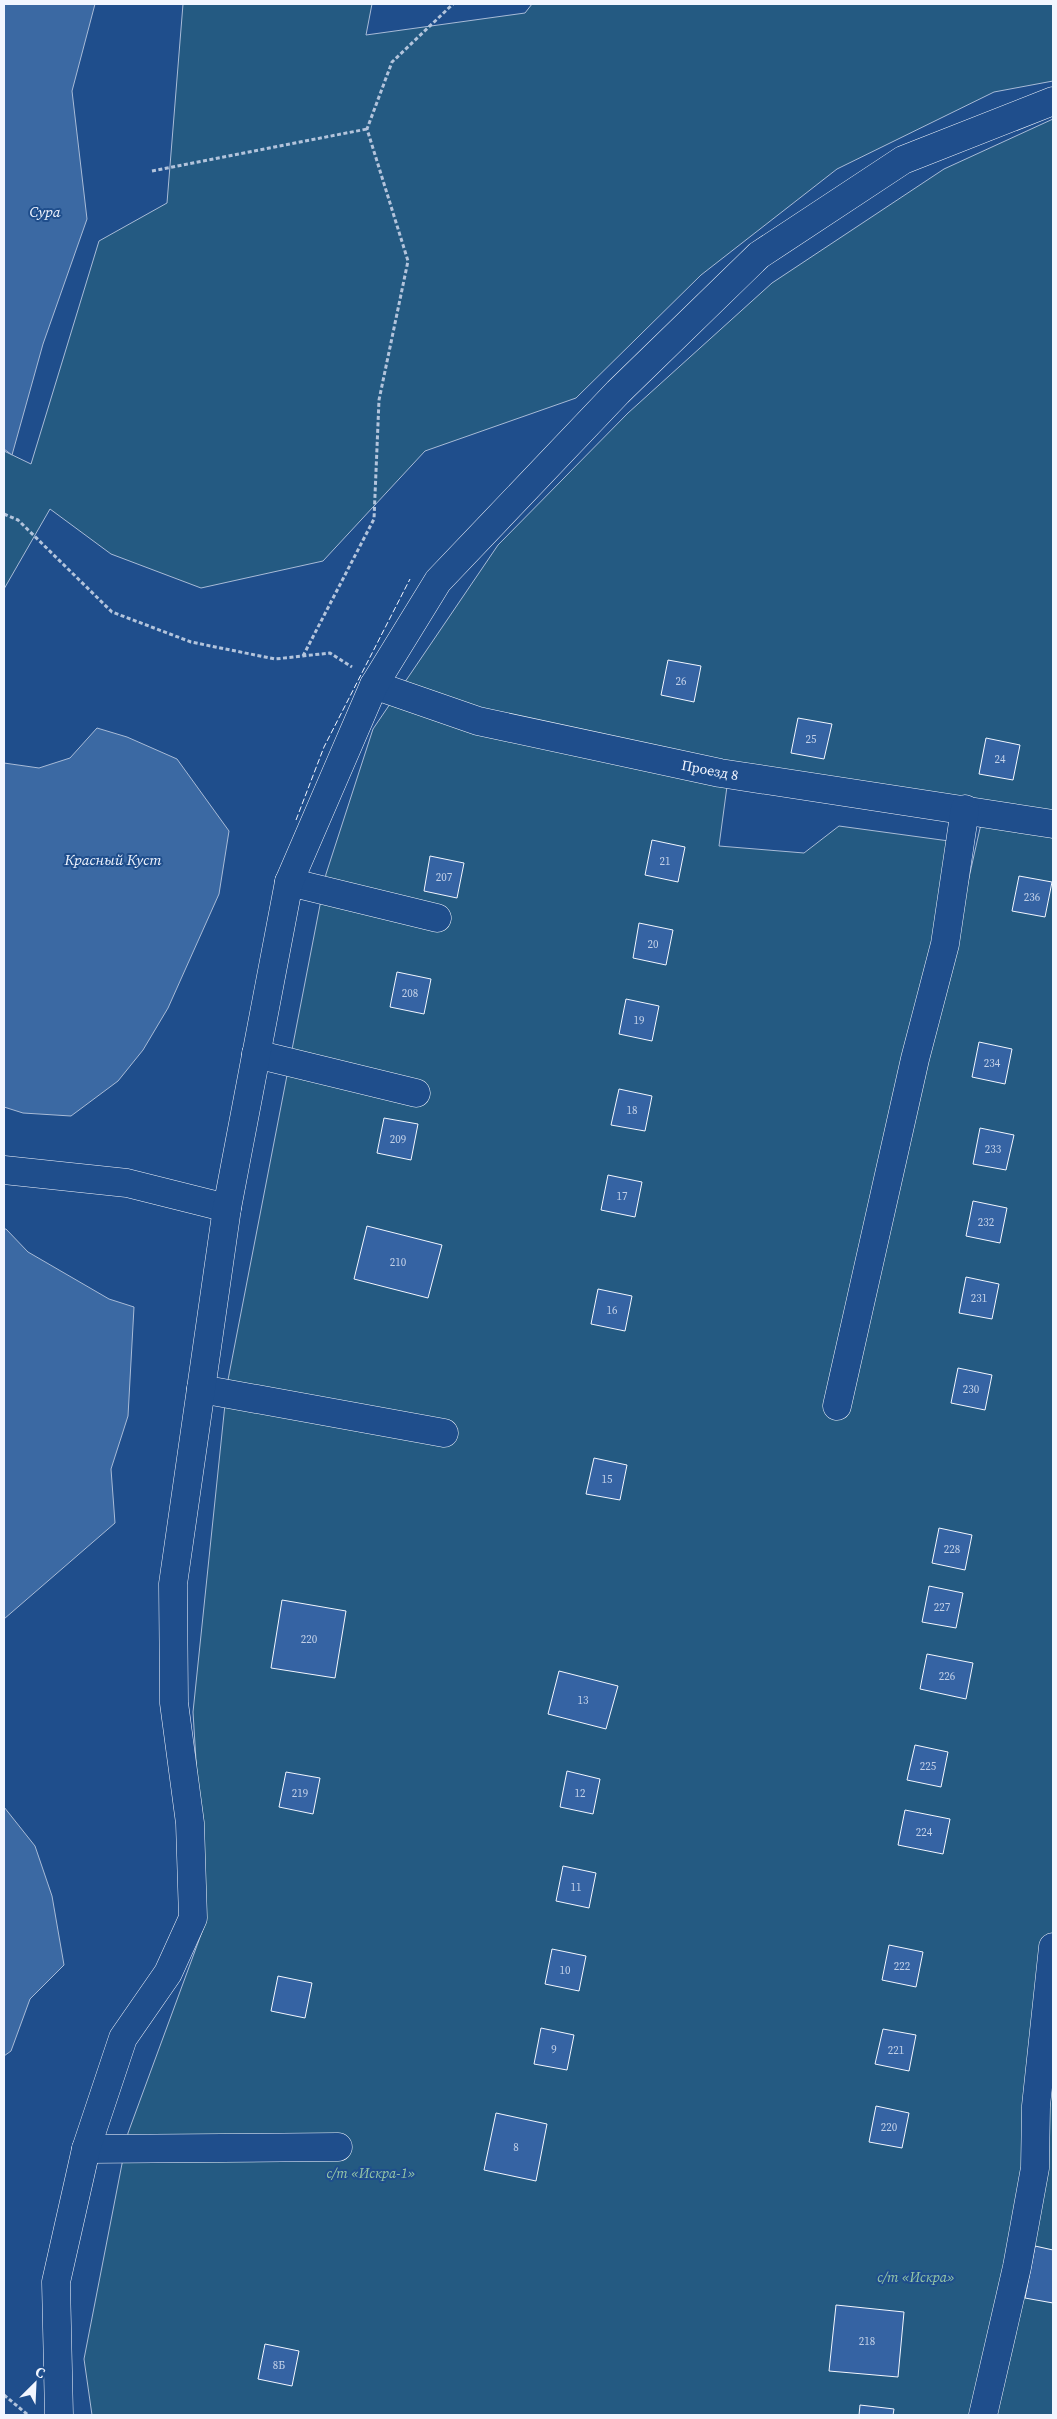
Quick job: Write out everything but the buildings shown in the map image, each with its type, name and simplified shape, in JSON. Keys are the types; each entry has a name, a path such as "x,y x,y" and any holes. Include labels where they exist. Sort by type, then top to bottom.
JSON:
{"street":[{"path":"59,2415 56,2282 86,2149 123,2038 168,1973 193,1918 190,1823 174,1703 173,1584 227,1208 288,882 374,685 438,581 618,392 760,255 903,160 1053,101"},
{"name":"Проезд 8","path":"374,685 478,721 720,773 965,809 1053,824"},
{"path":"837,1406 915,1059 945,944 965,809"},
{"path":"288,882 437,918"},
{"path":"256,1054 416,1093"},
{"path":"4,1170 128,1183 227,1208"},
{"path":"201,1389 444,1433"},
{"path":"983,2415 1017,2267 1035,2168 1036,2106 1053,1947"},
{"path":"86,2149 338,2147"}],"path":[{"path":"303,656 374,519 379,400 408,261 367,129 392,62 453,4"},
{"path":"152,171 367,129"},
{"path":"4,514 18,520 112,612 191,642 275,659 330,653 374,685"},
{"path":"4,2395 28,2415"}],"green space":[{"path":"183,4 372,4 366,35 525,13 532,4 1053,4 1053,81 994,92 837,169 701,275 576,398 425,451 323,561 201,588 111,554 50,509 4,589 4,451 31,464 99,241 167,203"},
{"path":"1053,119 1053,2415 92,2415 84,2359 128,2133 206,1921 193,1712 227,1385 326,874 373,729 498,545 628,413 772,283 944,169","holes":["730,764 981,824 910,1141 949,841 839,826 804,853 719,846"]}],"water":[{"name":"Сура","path":"4,4 95,4 72,91 87,219 43,344 12,455 4,449"},
{"name":"Красный Куст","path":"97,728 127,737 177,759 229,831 219,894 168,1008 143,1050 118,1081 71,1116 23,1113 4,1107 4,763 39,768 70,758"},
{"path":"4,1229 28,1252 109,1299 134,1307 128,1416 111,1469 115,1523 4,1619"},
{"path":"4,1807 35,1846 52,1896 64,1965 30,1999 11,2051 4,2056"}],"fence":[{"path":"296,820 324,747 410,579"}],"park label":[{"name":"с/т «Искра-1»","path":"371,2173"},
{"name":"с/т «Искра»","path":"916,2277"}]}
